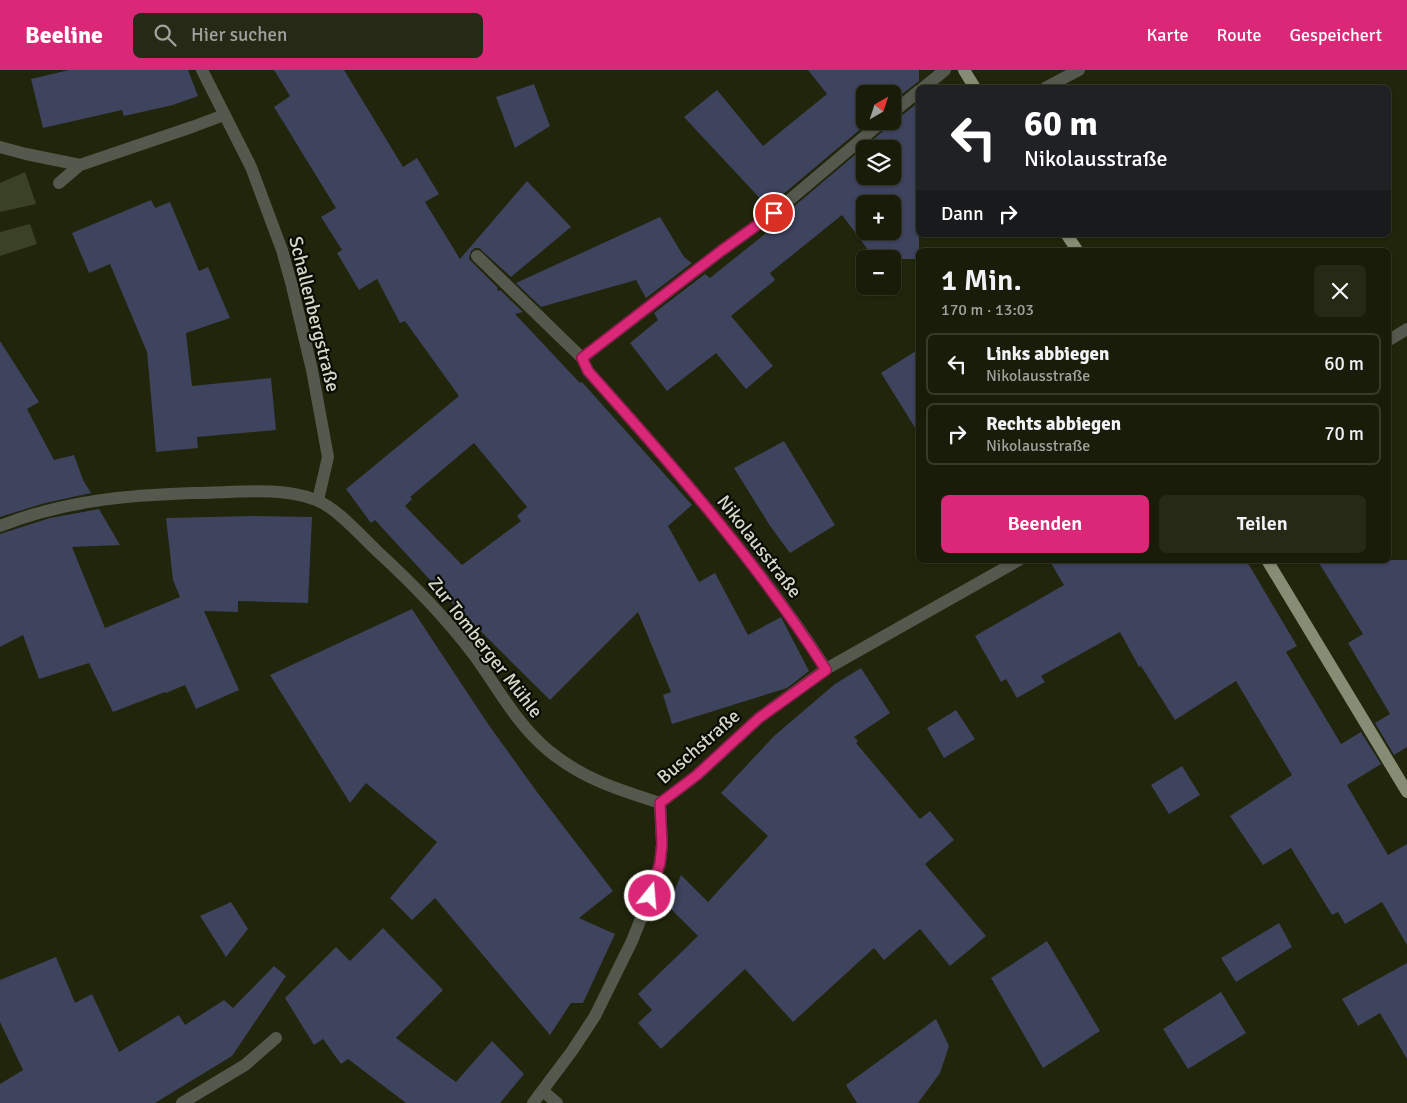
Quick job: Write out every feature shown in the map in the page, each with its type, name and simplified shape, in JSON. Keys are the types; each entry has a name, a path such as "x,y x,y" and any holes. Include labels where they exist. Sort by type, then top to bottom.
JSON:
{"main road":[{"path":"964,70 973,85"},
{"path":"1068,237 1076,248"},
{"path":"1269,563 1407,792"}],"street":[{"name":"Schallenbergstraße","path":"202,70 251,167 282,250 292,286 312,370 328,457 318,500"},
{"path":"927,85 945,70"},
{"path":"1051,85 1079,70"},
{"path":"901,106 916,93"},
{"path":"59,183 80,165 224,115"},
{"path":"582,358 721,251 774,213 872,130"},
{"path":"0,147 80,165"},
{"name":"Nikolausstraße","path":"476,256 582,358 588,371 703,502 787,611 826,670"},
{"path":"1391,339 1407,329"},
{"name":"Zur Tomberger Mühle","path":"0,526 55,508 88,501 128,496 259,492 297,494 318,500 335,512 410,582 439,612 474,655 517,718 550,752 587,778 660,803"},
{"name":"Buschstraße","path":"533,1103 595,1016 632,941 650,896 660,863 662,844 660,803 697,775 759,718 826,670 1014,563"},
{"path":"182,1103 245,1065 276,1038"},
{"path":"543,1091 557,1103"}],"green space":[{"path":"25,172 36,204 0,212 0,183"},
{"path":"30,224 37,244 0,256 0,232"}],"building":[{"path":"69,70 188,70 198,96 173,105 124,116 122,110 43,128 31,79"},
{"path":"274,70 344,70 403,167 417,158 439,194 425,202 460,259 527,181 571,227 511,277 479,248 471,251 469,259 498,288 498,291 500,290 523,312 515,314 580,383 582,382 692,505 668,526 699,582 715,573 748,635 781,617 809,671 787,688 672,724 663,695 671,692 638,612 550,700 443,594 375,520 371,523 346,489 459,396 405,321 400,323 377,279 359,290 337,253 342,250 321,217 336,208 274,107 290,96","holes":["474,443 527,507 517,516 521,521 462,565 405,506 412,499 410,497"]},
{"path":"808,70 919,70 919,81 901,95 901,85 856,85 856,130 859,130 768,207 684,117 717,90 763,146 827,94"},
{"path":"534,84 550,126 515,148 496,97"},
{"path":"916,104 916,237 919,237 919,248 916,248 916,259 901,259 901,250 868,250 861,240 901,240 901,195 856,195 856,234 842,215 770,273 775,280 731,316 773,366 746,389 716,353 667,391 630,343 658,320 654,313 705,274 710,278 781,221 779,219 856,154 856,185 901,185 901,140 873,140 884,130 901,130 901,116"},
{"path":"151,200 155,208 170,202 199,271 208,267 230,318 186,333 192,386 271,378 276,430 197,437 198,448 156,452 147,352 110,264 89,273 72,233"},
{"path":"660,217 684,257 692,263 646,298 636,280 541,307 516,283"},
{"path":"0,341 39,402 27,409 54,460 74,455 83,480 91,493 45,503 0,517"},
{"path":"916,351 916,429 881,373"},
{"path":"784,441 835,525 790,553 770,526 734,468"},
{"path":"99,509 120,545 72,547 105,628 180,597 173,580 166,518 312,517 308,603 238,601 238,612 204,611 239,690 196,709 185,685 113,712 89,663 39,679 23,635 0,647 0,534 50,518"},
{"path":"1391,560 1407,560 1407,747 1394,755 1375,723 1390,714 1348,643 1363,634 1319,563 1391,563"},
{"path":"1051,563 1248,563 1297,646 1286,652 1341,744 1361,732 1381,764 1347,785 1388,855 1407,844 1407,945 1382,902 1345,924 1338,912 1332,915 1291,848 1263,865 1230,816 1292,775 1236,681 1175,720 1141,666 1139,667 1120,632 1041,676 1045,682 1017,698 1006,679 1001,682 975,636 1064,585"},
{"path":"412,609 488,724 537,792 613,891 579,918 615,934 583,1003 571,1003 550,1035 435,898 412,920 390,898 437,842 366,783 350,803 270,675"},
{"path":"861,668 890,713 854,737 858,741 856,743 920,819 930,811 954,840 925,864 986,936 950,966 920,929 884,960 874,948 793,1022 745,969 661,1049 638,1023 652,1010 638,994 698,936 668,906 681,875 708,902 768,836 721,793 774,736 835,684"},
{"path":"956,710 975,739 944,758 927,728"},
{"path":"1182,766 1200,795 1169,814 1151,785"},
{"path":"231,902 248,929 226,957 200,916"},
{"path":"1279,923 1292,947 1236,982 1221,958"},
{"path":"383,928 443,990 396,1038 456,1082 492,1041 524,1074 500,1103 406,1103 348,1059 341,1064 323,1039 314,1045 285,998 336,947 350,961"},
{"path":"1047,941 1100,1031 1043,1068 991,978"},
{"path":"56,957 75,1003 92,994 119,1052 179,1015 185,1025 224,1000 233,1008 274,966 286,976 232,1056 155,1103 0,1103 0,1084 23,1070 0,1022 0,980"},
{"path":"1407,963 1407,1059 1380,1013 1358,1026 1342,999"},
{"path":"1221,992 1246,1033 1188,1069 1163,1029"},
{"path":"936,1019 949,1046 940,1073 918,1103 857,1103 846,1085"}],"route":[{"path":"650,896 660,863 662,844 660,803 697,775 759,718 826,670 787,611 703,502 588,371 582,358 721,251 774,213"}]}
